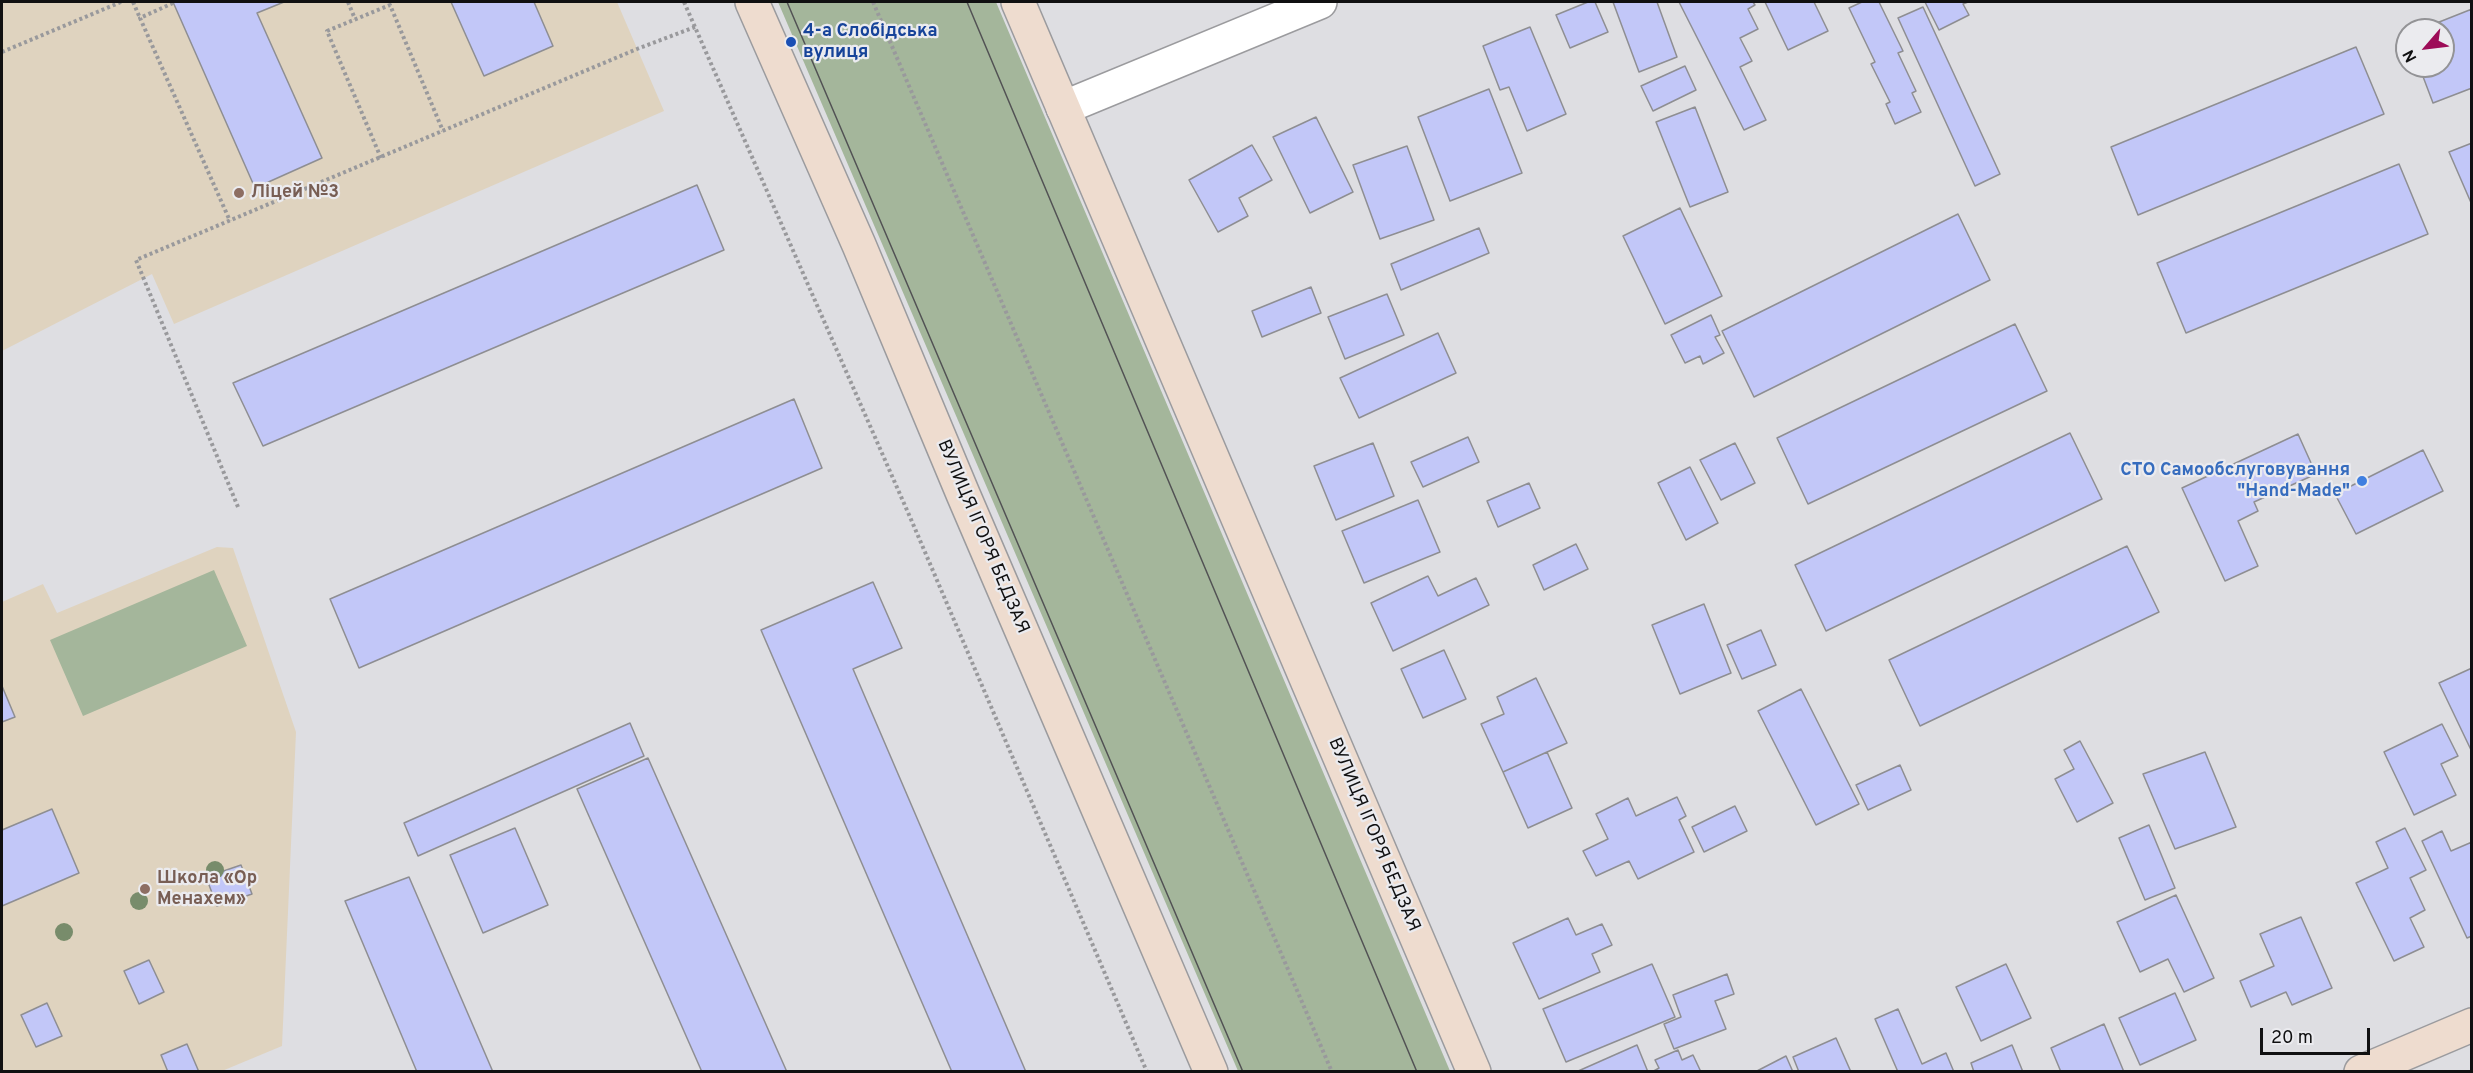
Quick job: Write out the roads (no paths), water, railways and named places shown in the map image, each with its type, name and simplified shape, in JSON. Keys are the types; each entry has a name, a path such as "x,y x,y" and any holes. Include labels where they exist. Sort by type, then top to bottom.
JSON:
{"street":[{"name":"ВУЛИЦЯ ІГОРЯ БЕДЗАЯ","path":"752,2 859,245 967,505 1211,1071"},
{"name":"ВУЛИЦЯ ІГОРЯ БЕДЗАЯ","path":"1018,2 1474,1071"},
{"path":"1063,108 1320,2"},
{"path":"2361,1071 2472,1025"}],"tram line":[{"path":"787,2 1243,1072"},
{"path":"967,2 1417,1072"}],"place":[{"name":"4-а Слобідська вулиця","path":"791,42"},
{"name":"Ліцей №3","path":"239,193"},
{"name":"СТО Самообслуговування \"Hand-Made\"","path":"2362,481"},
{"name":"Школа «Ор Менахем»","path":"145,889"}]}
